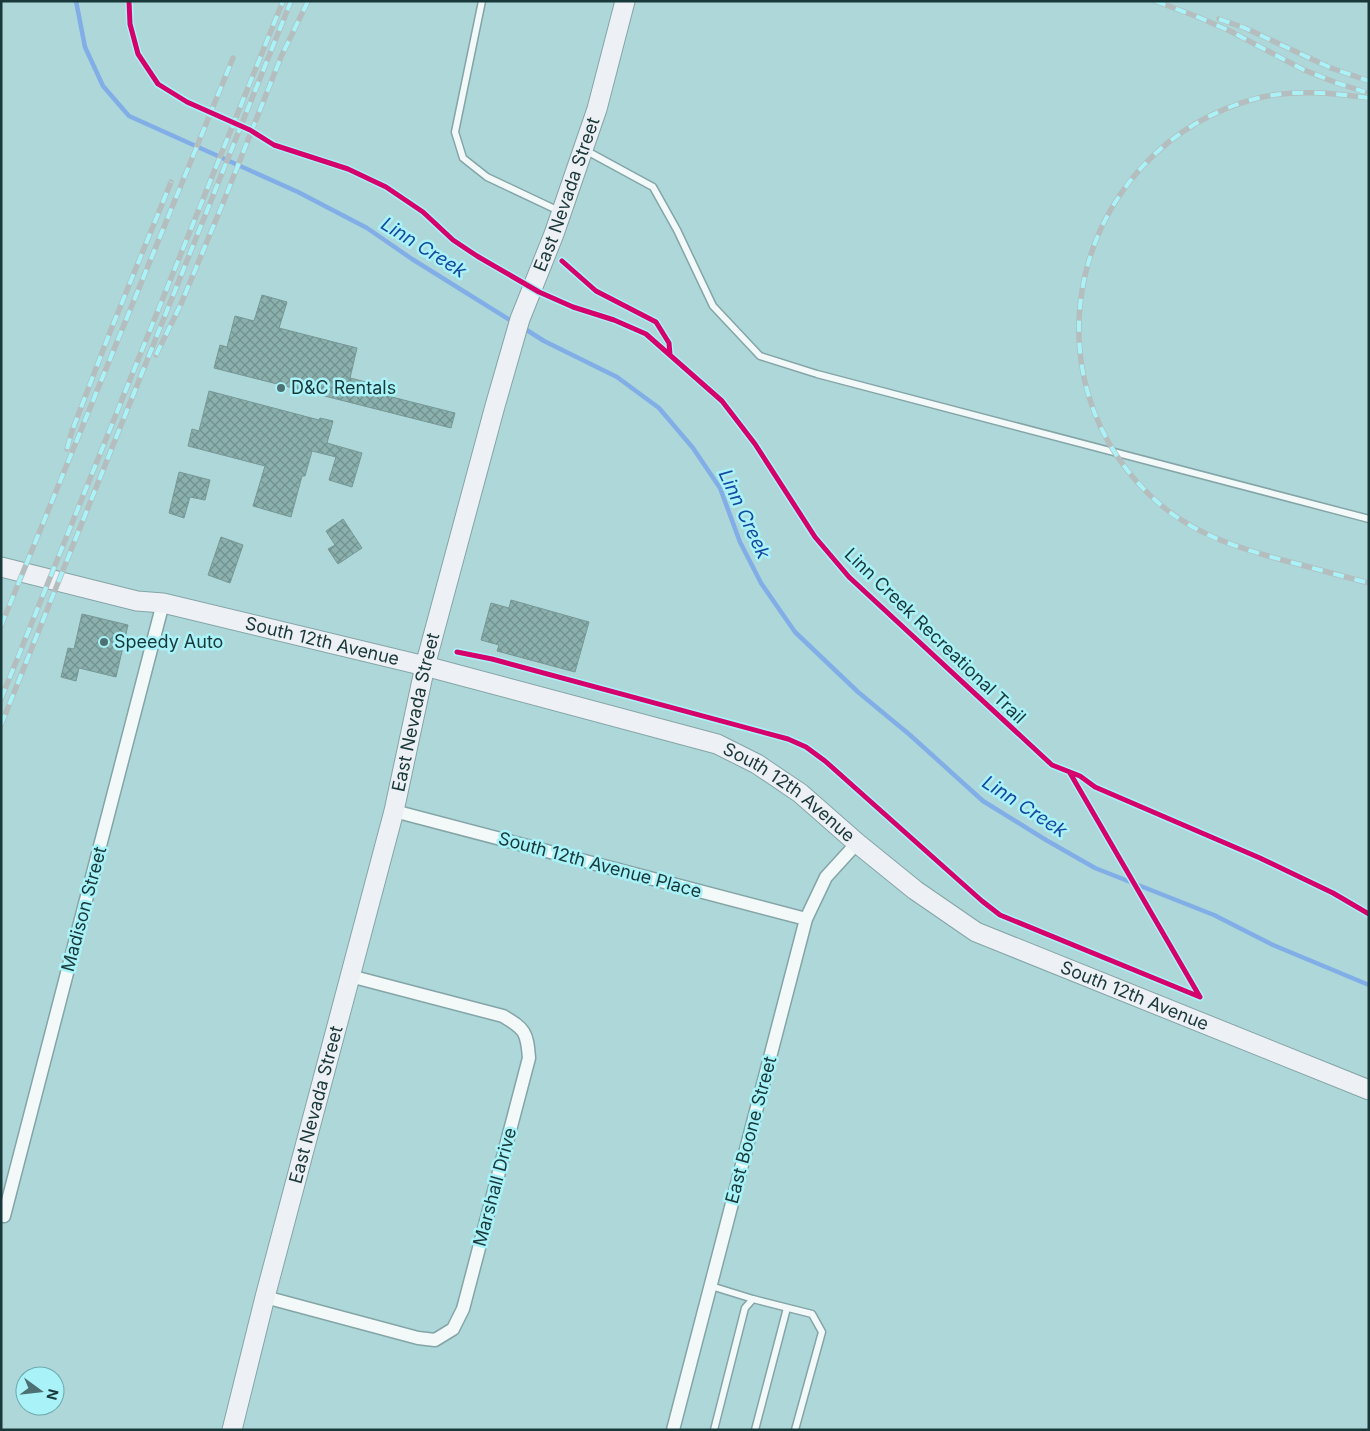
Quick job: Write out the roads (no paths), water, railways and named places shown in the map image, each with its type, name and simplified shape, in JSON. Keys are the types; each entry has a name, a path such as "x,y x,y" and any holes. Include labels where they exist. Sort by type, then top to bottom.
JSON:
{"main road":[{"name":"East Nevada Street","path":"232,1430 265,1297 394,812 425,666 495,406 520,319 554,234 597,109 625,1"},
{"name":"South 12th Avenue","path":"1,555 136,590 164,603"},
{"name":"South 12th Avenue","path":"1,566 137,601 164,603 425,666 718,744 757,764 800,793 915,890 976,932 1369,1090"}],"street":[{"name":"Madison Street","path":"4,1216 164,603"},
{"name":"South 12th Avenue Place","path":"394,812 806,918"},
{"name":"East Boone Street","path":"673,1430 806,918 826,877 857,843"},
{"name":"Marshall Drive","path":"265,1297 418,1338 435,1340 454,1329 463,1309 529,1058 528,1041 520,1026 503,1016 350,976"}],"lane":[{"path":"482,1 455,132 463,158 486,177 561,212"},
{"path":"583,149 653,187 677,230 714,306 760,356 817,374 1369,519"},
{"path":"711,1286 812,1314 822,1332 795,1430"},
{"path":"714,1430 745,1308 753,1299"},
{"path":"755,1430 787,1308"}],"waterway":[{"name":"Linn Creek","path":"76,1 85,47 103,86 129,116 298,192 367,228 412,259 513,322"},
{"name":"Linn Creek","path":"522,327 544,341 617,377 659,408 693,448 720,488 740,542 761,583 795,632 858,692 910,735 983,801 1095,868 1214,915 1273,945 1369,985"}],"railway":[{"path":"1,699 283,1"},
{"path":"1,725 291,1"},
{"path":"156,355 181,304 281,57 308,1"},
{"path":"1155,1 1230,31 1304,70 1365,92"},
{"path":"1219,19 1245,28 1331,68 1369,81"},
{"path":"1,626 233,58"},
{"path":"1369,98 1327,93 1272,95 1258,98 1195,124 1144,165 1108,215 1086,274 1079,335 1089,397 1116,455 1162,506 1190,526 1237,546 1369,583"},
{"path":"67,449 72,431 110,332 171,182"}],"place":[{"name":"D&C Rentals","path":"281,388"},
{"name":"Speedy Auto","path":"104,642"}]}
